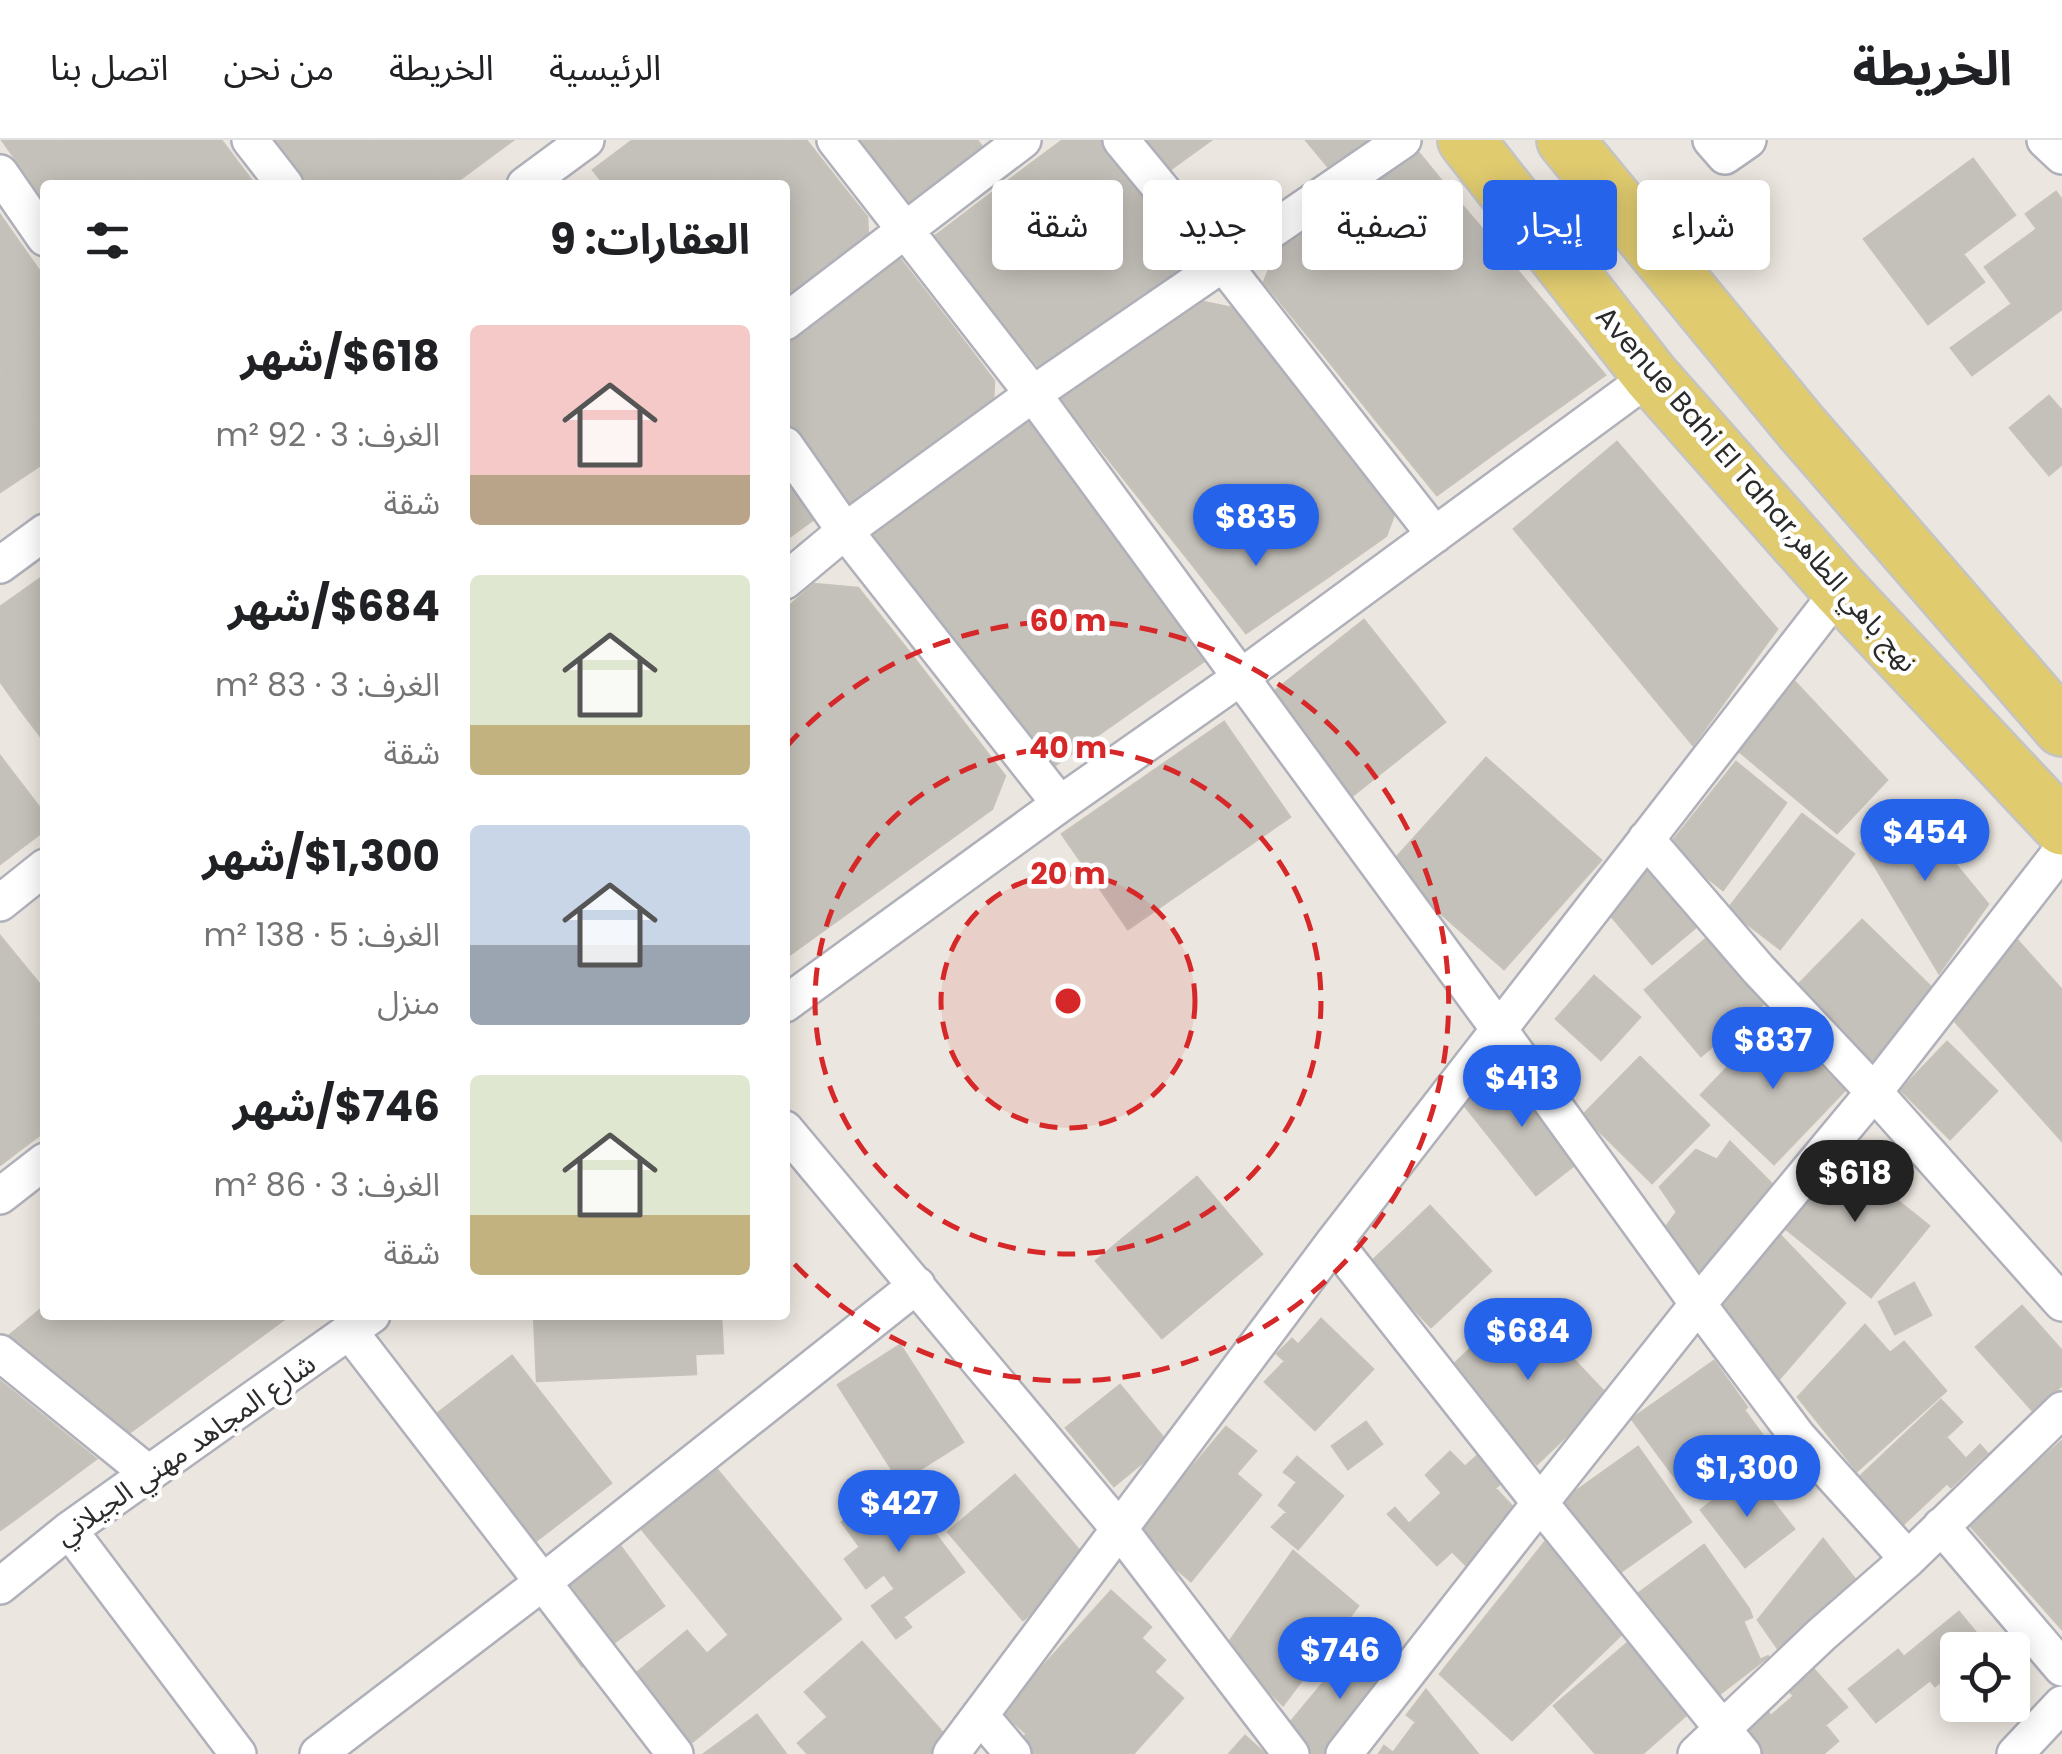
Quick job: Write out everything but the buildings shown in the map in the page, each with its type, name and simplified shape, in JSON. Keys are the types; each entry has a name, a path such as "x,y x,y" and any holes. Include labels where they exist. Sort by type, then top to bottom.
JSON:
{"main road":[{"name":"Avenue Bahi El Tahar,نهج باهي الطاهر","path":"1466,140 1651,376 1840,590 2062,827"},
{"path":"1565,140 1801,428 2062,728"}],"street":[{"path":"250,140 282,180"},
{"path":"835,140 1032,394 1798,1437 1908,1559"},
{"path":"790,318 1023,140"},
{"path":"1121,140 1154,180"},
{"path":"1282,224 1403,140"},
{"path":"1712,140 1725,156 1748,140"},
{"path":"2045,140 2062,156"},
{"path":"533,180 569,156"},
{"path":"0,173 40,231"},
{"path":"790,576 1032,394 1217,270"},
{"path":"1228,270 1435,535"},
{"path":"790,1000 1241,678 1651,376"},
{"path":"790,452 846,531 1060,804"},
{"path":"0,565 40,536"},
{"path":"950,1754 1334,1242 1840,590"},
{"path":"1646,839 1759,970 2062,1303"},
{"path":"1344,1754 1698,1304 1874,1092 2062,850"},
{"path":"0,903 40,871"},
{"path":"790,1134 1120,1530 1291,1754"},
{"path":"0,1196 40,1165"},
{"path":"1334,1242 1540,1503 1720,1746 1821,1634 1908,1559 2062,1410"},
{"path":"318,1754 543,1582 916,1285"},
{"path":"361,1323 543,1582 675,1754"},
{"name":"شارع المجاهد مهني الجيلاني","path":"0,1586 69,1530 361,1323"},
{"path":"0,1353 148,1473"},
{"path":"1941,1526 2062,1668"},
{"path":"69,1530 238,1754"},
{"path":"2014,1754 2062,1704"},
{"path":"980,1715 1012,1754"}]}
